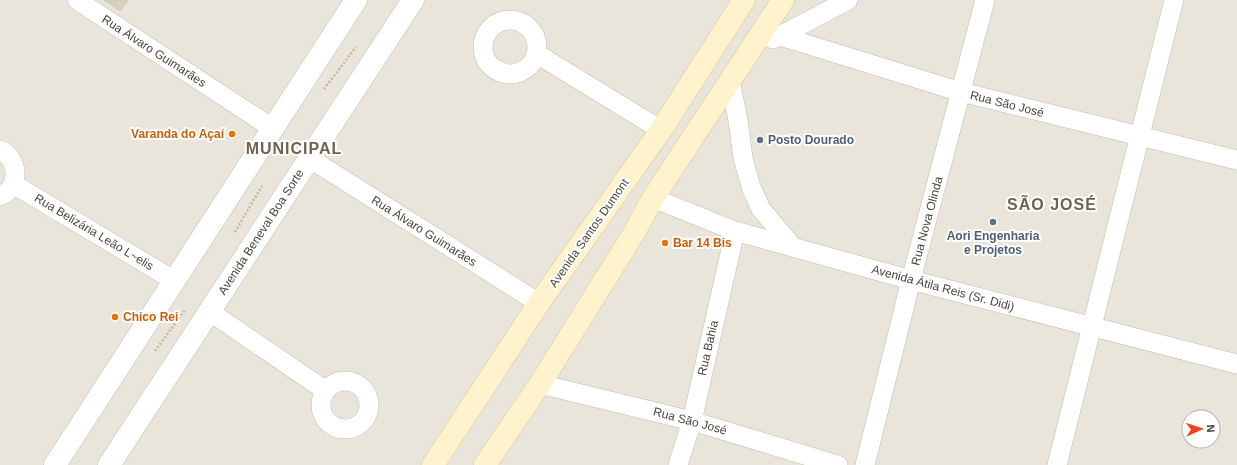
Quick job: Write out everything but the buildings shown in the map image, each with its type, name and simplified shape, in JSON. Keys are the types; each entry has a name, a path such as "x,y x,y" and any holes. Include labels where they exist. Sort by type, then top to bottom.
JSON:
{"main road":[{"name":"Avenida Santos Dumont","path":"433,465 539,303 661,130 744,0"},
{"path":"485,465 540,384 634,233 659,189 783,0"},
{"path":"640,161 659,189"}],"street":[{"name":"Rua Álvaro Guimarães","path":"77,0 272,128"},
{"path":"55,465 356,0"},
{"name":"Avenida Beneval Boa Sorte","path":"109,465 413,0"},
{"path":"753,45 780,36 848,0"},
{"name":"Rua Nova Olinda","path":"865,465 911,280 985,0"},
{"path":"1057,465 1174,0"},
{"name":"Rua São José","path":"780,36 961,92 1237,160"},
{"path":"537,54 661,130"},
{"path":"730,81 738,120 743,158 751,187 761,209 793,247"},
{"path":"0,150 10,156 14,164 16,174 7,190"},
{"name":"Rua Álvaro Guimarães","path":"309,158 539,303"},
{"name":"Avenida Átila Reis (Sr. Didi)","path":"659,189 734,231 1092,328 1237,364"},
{"name":"Rua Belizária Leão L~elis","path":"7,190 174,281"},
{"name":"Rua Bahia","path":"678,465 692,421 734,231"},
{"path":"209,311 326,391"},
{"name":"Rua São José","path":"540,384 692,421 838,465"}],"path":[{"path":"320,94 359,43"},
{"path":"234,234 263,182"},
{"path":"153,352 188,305"}],"shaded area":[{"path":"0,0 1237,0 1237,465 0,465"}],"place":[{"name":"Varanda do Açaí","path":"232,134"},
{"name":"Posto Dourado","path":"760,140"},
{"name":"Aori Engenharia e Projetos","path":"993,222"},
{"name":"Bar 14 Bis","path":"665,243"},
{"name":"Chico Rei","path":"115,317"}],"district":[{"name":"MUNICIPAL","path":"294,148"},
{"name":"SÃO JOSÉ","path":"1052,204"}]}
